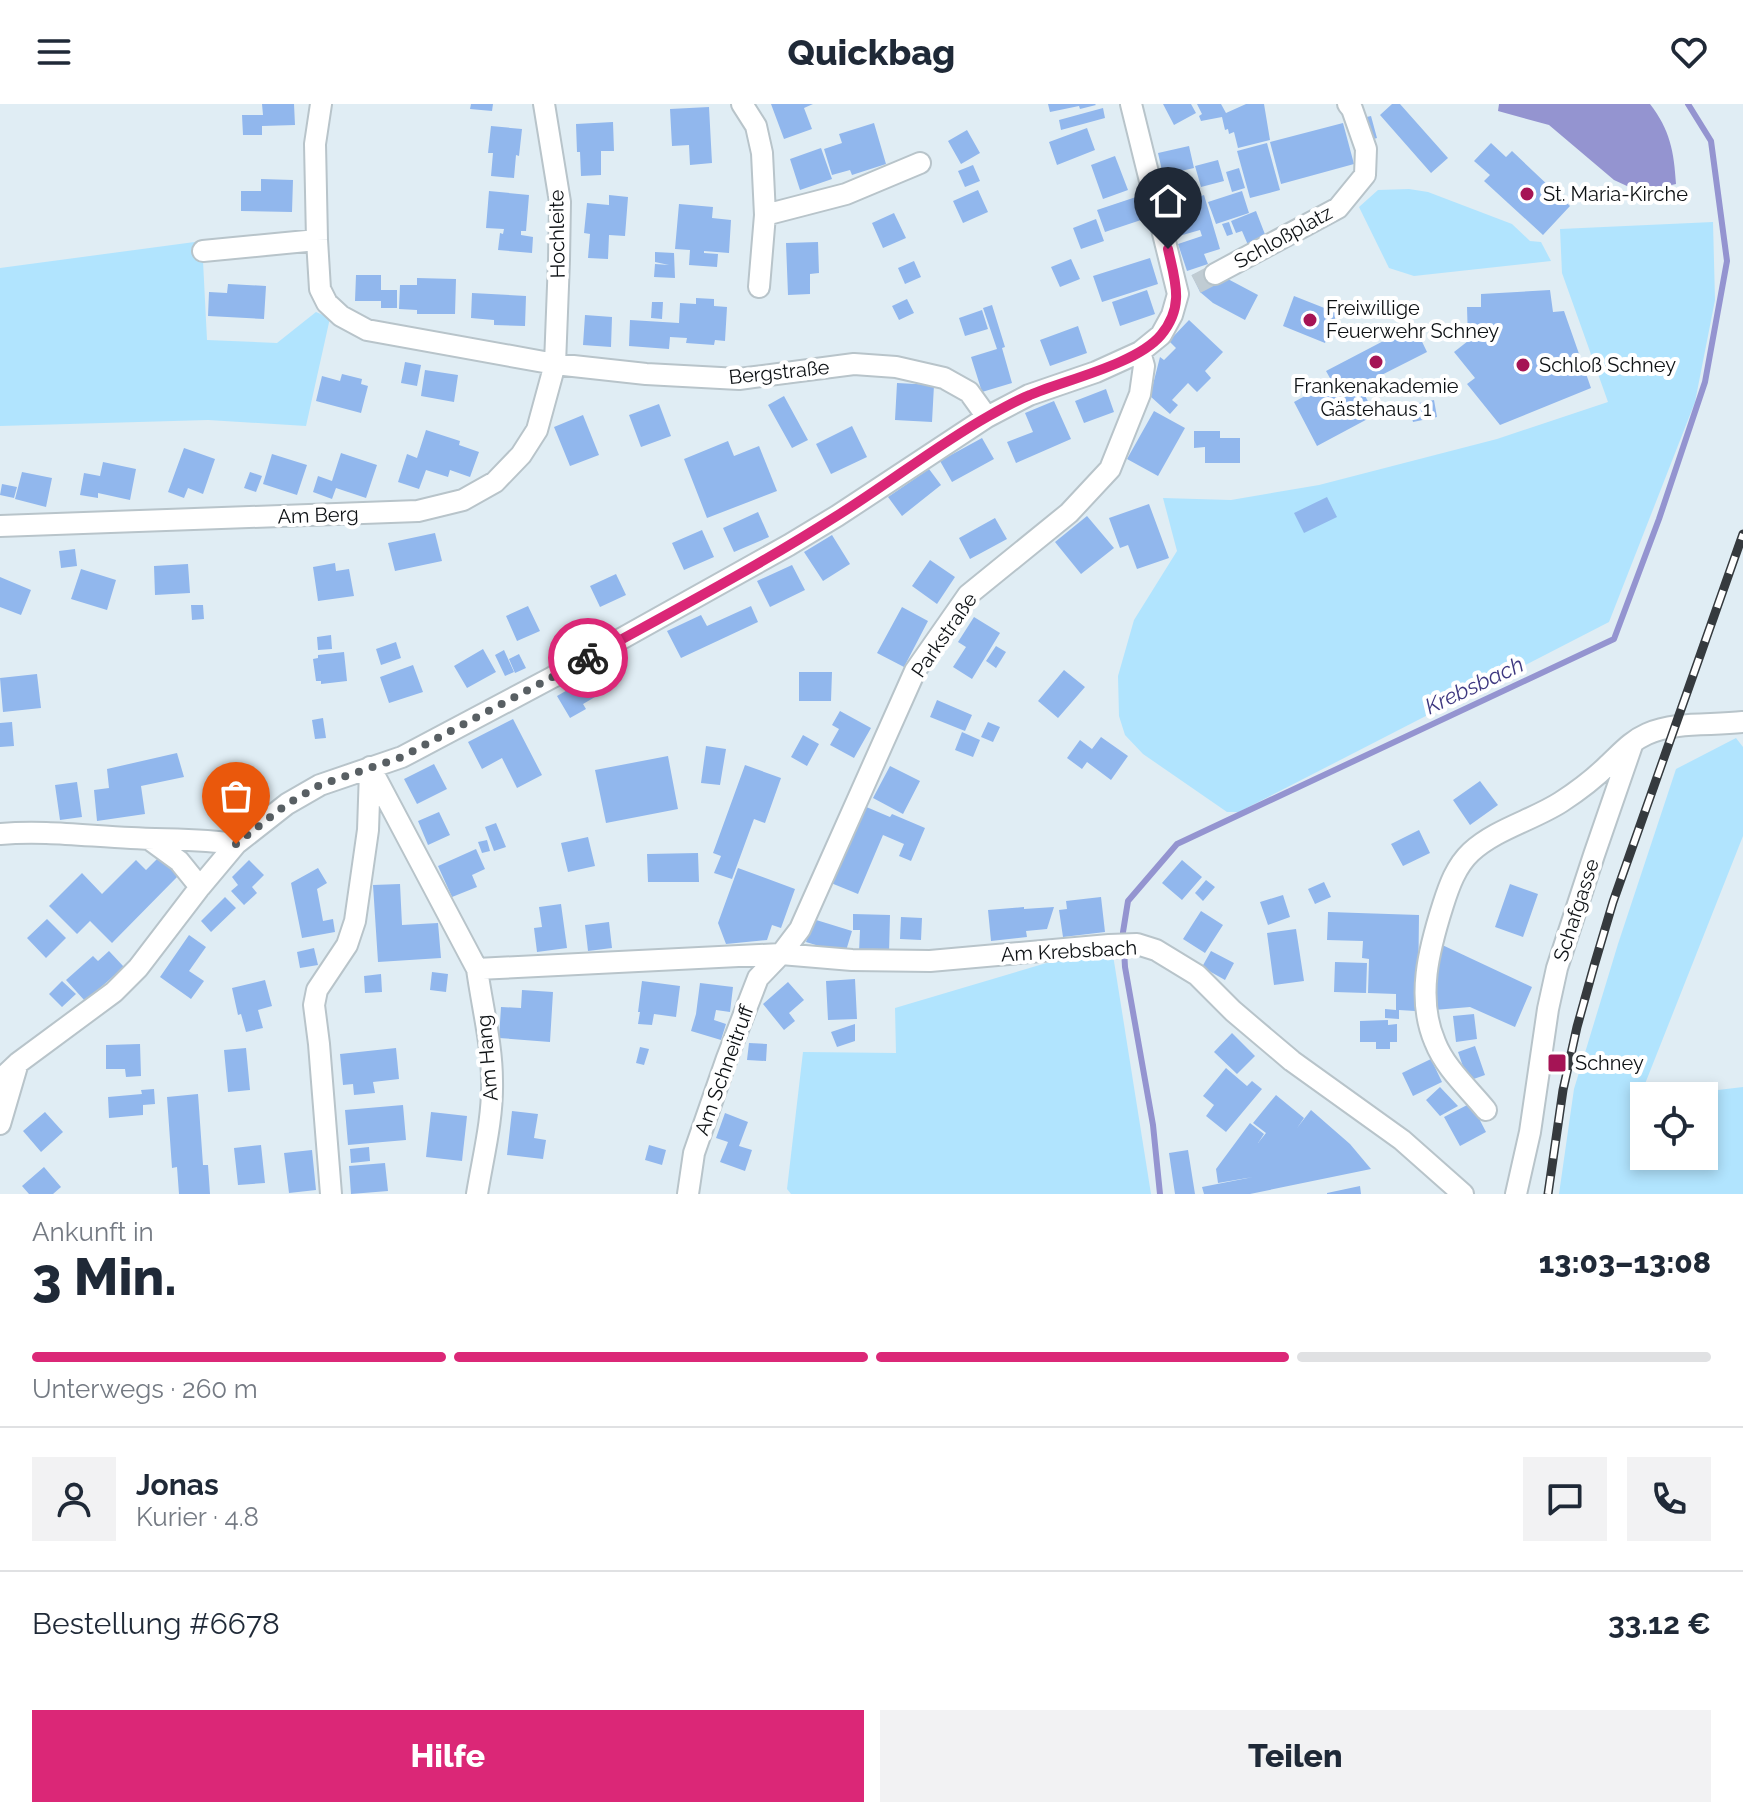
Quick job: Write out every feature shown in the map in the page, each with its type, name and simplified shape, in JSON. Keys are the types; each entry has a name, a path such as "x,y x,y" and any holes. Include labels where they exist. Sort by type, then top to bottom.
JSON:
{"street":[{"name":"Bergstraße","path":"321,104 315,144 320,289 327,303 341,316 367,330 555,364 646,374 739,379 854,364 896,367 944,378 969,392 987,417"},
{"name":"Hochleite","path":"544,104 560,202 555,364"},
{"path":"742,104 756,126 762,153 765,215 759,287"},
{"path":"0,1080 18,1063 114,992 138,968 236,844 287,804 320,785 402,757 567,670 837,516 987,417 1029,395 1096,372 1140,352 1161,335 1187,289 1131,104"},
{"name":"Schloßplatz","path":"1215,274 1338,208 1365,175 1366,149 1350,106"},
{"path":"765,215 846,194 920,163"},
{"path":"203,251 317,240"},
{"name":"Parkstraße","path":"781,954 800,929 915,671 968,595 1069,513 1110,469 1140,394 1144,366 1140,352"},
{"name":"Am Berg","path":"0,526 418,511 463,500 495,482 521,455 537,430 555,364"},
{"path":"1486,1110 1442,1057 1428,1018 1426,994 1430,948 1449,887 1462,863 1478,846 1561,803 1633,742 1650,733 1675,726 1743,722"},
{"name":"Schafgasse","path":"1516,1194 1530,1132 1557,968 1633,742"},
{"path":"331,1194 314,1005 317,990 347,945 355,921 368,830 370,767"},
{"name":"Am Hang","path":"370,767 477,969 493,1080 477,1194"},
{"path":"0,834 25,831 194,839 236,844"},
{"path":"149,839 179,861 200,887"},
{"name":"Am Krebsbach","path":"477,969 781,954 852,960 930,961 1137,944 1156,950 1197,975 1233,1011 1292,1061 1402,1140 1463,1194"},
{"name":"Am Schneitruff","path":"688,1194 694,1153 732,1045 758,978 781,954"},
{"path":"0,1124 18,1063"}],"shaded area":[{"path":"1499,104 1650,104 1670,141 1676,184 1640,192 1614,180 1549,125 1498,111"},
{"path":"1378,190 1428,192 1512,224 1530,241 1541,242 1551,261 1414,276 1389,268 1359,207"},
{"path":"1713,222 1715,300 1695,402 1609,622 1239,812 1227,812 1143,754 1125,735 1119,716 1118,676 1134,620 1177,551 1163,498 1231,500 1319,485 1497,439 1608,402 1562,273 1560,229"},
{"path":"202,241 207,340 277,343 316,312 330,318 306,426 208,420 0,426 0,268"},
{"path":"1736,738 1743,747 1743,836 1646,1082 1630,1082 1630,1170 1718,1170 1718,1090 1743,1087 1743,1194 1559,1194 1574,1089 1676,769"},
{"path":"1113,955 1151,1194 791,1194 787,1189 803,1052 896,1053 895,1008 1070,956"}],"building":[{"path":"262,104 294,104 295,125 262,126 262,135 243,135 242,115 263,115"},
{"path":"471,104 493,104 492,111 470,109"},
{"path":"771,104 813,104 804,108 812,129 784,139"},
{"path":"1048,104 1095,104 1096,105 1050,112"},
{"path":"1163,104 1191,104 1196,113 1174,125"},
{"path":"1197,104 1221,104 1226,113 1246,104 1264,104 1270,140 1238,148 1234,132 1229,134 1228,129 1225,130 1222,117 1201,121 1199,116 1202,114"},
{"path":"1392,104 1400,104 1448,158 1431,173 1380,115"},
{"path":"709,107 712,163 690,165 689,145 672,146 670,109"},
{"path":"1103,108 1105,118 1061,130 1059,120"},
{"path":"1371,116 1377,138 1364,142 1358,119"},
{"path":"613,122 614,151 601,151 601,175 581,176 576,124"},
{"path":"874,123 886,164 852,175 850,170 832,175 824,149 842,143 839,134"},
{"path":"1343,123 1354,164 1281,184 1270,142"},
{"path":"491,126 522,129 514,178 491,176 493,153 488,153"},
{"path":"1087,128 1095,150 1057,165 1049,142"},
{"path":"967,130 980,153 961,164 948,141"},
{"path":"1267,143 1280,190 1250,198 1237,151"},
{"name":"St. Maria-Kirche","path":"1491,143 1506,157 1512,151 1570,206 1543,235 1484,181 1490,175 1474,161"},
{"path":"1189,146 1194,168 1163,175 1158,153"},
{"path":"821,148 832,179 800,190 790,159"},
{"path":"1115,156 1128,190 1103,199 1091,165"},
{"path":"1218,160 1224,181 1201,187 1195,166"},
{"path":"973,165 980,181 965,187 958,171"},
{"path":"1239,168 1245,188 1232,192 1226,172"},
{"path":"261,179 293,180 292,212 241,211 241,191 261,191"},
{"path":"978,190 988,212 963,223 953,201"},
{"path":"489,191 529,195 526,231 521,231 521,235 533,237 532,253 498,250 500,233 503,234 504,229 486,228"},
{"path":"1242,191 1249,213 1216,224 1208,202"},
{"path":"609,195 628,197 625,236 609,235 608,259 588,258 590,234 584,233 587,203 609,205"},
{"path":"1204,195 1220,249 1204,254 1208,264 1187,271 1178,244 1202,236 1200,230 1179,236 1169,206"},
{"path":"1136,197 1144,219 1105,232 1097,210"},
{"path":"679,204 713,207 712,218 731,220 729,253 704,251 718,254 717,267 689,265 690,250 675,249"},
{"path":"1256,211 1266,237 1248,245 1242,231 1236,233 1231,221"},
{"path":"894,213 906,238 883,248 872,223"},
{"path":"1096,219 1104,241 1081,249 1073,228"},
{"path":"1229,222 1233,234 1227,236 1222,224"},
{"path":"818,242 819,273 810,274 810,294 788,295 786,243"},
{"path":"655,252 674,253 675,278 654,277 655,264 669,265 655,262"},
{"path":"1150,258 1158,284 1102,302 1093,276"},
{"path":"1071,259 1080,279 1060,287 1051,267"},
{"path":"914,261 921,277 905,284 898,268"},
{"path":"1209,268 1223,282 1226,278 1258,295 1245,320 1213,303 1200,292 1192,275"},
{"path":"356,275 381,275 381,290 397,290 397,308 381,308 381,301 355,301"},
{"path":"417,278 456,279 455,314 417,314 417,310 399,309 400,285 417,285"},
{"path":"228,284 266,286 264,319 208,316 209,292 227,293"},
{"path":"1147,290 1155,314 1120,326 1112,302"},
{"name":"Schloß Schney","path":"1550,290 1553,312 1564,311 1591,388 1500,425 1467,384 1475,378 1454,352 1468,341 1467,307 1481,307 1481,294"},
{"path":"472,293 526,296 525,326 494,325 494,320 471,318"},
{"name":"Freiwillige Feuerwehr Schney","path":"1294,296 1337,313 1325,343 1283,326"},
{"path":"696,298 714,299 714,306 727,307 725,341 715,340 714,345 686,343 687,338 670,337 669,349 629,346 630,320 679,323 680,303 696,304"},
{"path":"907,299 914,313 899,320 892,306"},
{"path":"652,302 663,302 662,319 651,318"},
{"path":"992,305 1012,383 982,392 971,357 997,349 983,308"},
{"path":"982,310 988,329 965,336 959,318"},
{"path":"585,315 612,317 611,347 583,345"},
{"path":"1189,320 1223,352 1205,371 1211,378 1197,392 1188,383 1172,400 1178,405 1170,414 1150,396 1160,357 1164,360 1176,348 1169,341"},
{"name":"Frankenakademie Gästehaus 1","path":"1414,325 1427,352 1340,396 1326,371"},
{"path":"1078,326 1087,353 1050,366 1040,340"},
{"path":"405,362 421,365 417,386 401,383"},
{"path":"425,370 458,375 454,402 421,396"},
{"path":"342,374 362,379 361,384 368,386 361,413 316,401 322,376 340,381"},
{"path":"1330,382 1340,400 1361,388 1375,415 1317,446 1294,402"},
{"path":"897,383 934,385 932,422 895,420"},
{"path":"1106,389 1114,412 1084,423 1075,401"},
{"path":"784,396 808,440 792,448 768,405"},
{"path":"1434,400 1437,417 1413,422 1409,405"},
{"path":"1054,401 1071,439 1016,463 1007,442 1033,432 1025,413"},
{"path":"659,404 671,436 641,447 629,415"},
{"path":"1154,411 1185,428 1158,476 1127,459"},
{"path":"583,415 599,455 570,466 554,427"},
{"path":"852,426 867,457 831,474 816,444"},
{"path":"426,430 460,441 459,445 479,452 470,477 450,470 448,477 426,470 419,489 398,482 407,454 417,458"},
{"path":"1194,431 1220,431 1220,438 1240,438 1240,463 1205,463 1205,447 1194,448"},
{"path":"982,438 994,459 952,482 940,461"},
{"path":"728,441 734,456 759,446 777,491 707,518 684,459"},
{"path":"184,448 215,459 203,494 188,488 184,498 168,492"},
{"path":"341,453 377,465 366,498 336,488 332,499 313,492 318,476 332,481"},
{"path":"272,454 307,465 297,495 263,484"},
{"path":"103,462 136,469 130,500 98,493 98,498 80,495 84,473 100,476"},
{"path":"929,469 941,485 902,516 888,497"},
{"path":"22,472 52,478 46,507 15,499"},
{"path":"250,472 262,476 256,492 244,488"},
{"path":"2,484 17,487 14,498 0,495"},
{"path":"1327,497 1337,517 1304,533 1294,513"},
{"path":"1149,504 1169,558 1137,569 1128,545 1120,548 1109,518"},
{"path":"758,512 769,537 734,552 723,528"},
{"path":"1087,516 1114,548 1081,574 1055,542"},
{"path":"995,518 1007,539 970,559 959,538"},
{"path":"702,530 714,557 684,570 672,543"},
{"path":"435,533 442,561 395,571 388,543"},
{"path":"832,535 850,564 823,581 804,552"},
{"path":"75,549 77,566 61,568 59,551"},
{"path":"930,560 955,577 937,604 912,586"},
{"path":"335,563 336,571 349,569 354,596 318,601 313,567"},
{"path":"188,564 190,593 155,595 154,566"},
{"path":"792,565 805,590 770,607 757,581"},
{"path":"81,569 116,580 107,610 71,599"},
{"path":"616,574 626,595 600,607 590,586"},
{"path":"0,577 31,590 21,615 0,607"},
{"path":"191,605 203,605 204,619 192,620"},
{"path":"528,606 540,631 517,641 506,616"},
{"path":"751,606 758,622 681,658 667,631 701,615 707,626"},
{"path":"902,607 928,621 904,667 877,653"},
{"path":"974,617 1000,633 972,679 953,667 966,647 958,642"},
{"path":"331,635 332,649 318,650 317,637"},
{"path":"396,642 401,658 381,665 376,649"},
{"path":"996,646 1006,652 996,668 986,661"},
{"path":"483,649 496,672 467,688 454,666"},
{"path":"504,650 514,672 505,676 495,655"},
{"path":"344,652 347,681 321,684 321,681 316,681 313,659 318,655"},
{"path":"519,654 526,668 515,673 509,659"},
{"path":"413,665 423,692 389,703 380,677"},
{"path":"1064,670 1085,687 1058,718 1038,701"},
{"path":"799,672 832,672 831,701 799,701"},
{"path":"37,674 41,708 3,712 0,678"},
{"path":"585,680 595,697 583,704 586,709 570,718 557,696"},
{"path":"937,700 972,715 965,731 930,717"},
{"path":"840,711 871,728 854,758 830,745 839,729 832,725"},
{"path":"323,718 326,738 315,739 312,720"},
{"path":"513,719 542,775 517,788 502,758 482,769 468,742"},
{"path":"12,722 14,746 0,747 0,723"},
{"path":"988,722 1000,727 993,742 981,737"},
{"path":"962,732 980,740 973,757 955,750"},
{"path":"803,735 819,744 807,766 791,757"},
{"path":"1101,737 1128,756 1111,780 1087,762 1082,769 1067,758 1080,740 1092,749"},
{"path":"706,746 726,749 720,785 701,783"},
{"path":"177,753 184,777 141,786 145,814 97,821 94,790 109,788 107,769"},
{"path":"668,756 678,809 606,823 595,770"},
{"path":"434,764 447,789 417,804 404,779"},
{"path":"745,765 781,778 765,823 754,819 732,879 714,873 721,856 713,853"},
{"path":"890,766 920,781 903,814 873,798"},
{"path":"1480,781 1498,805 1470,825 1453,800"},
{"path":"77,782 82,817 60,820 55,785"},
{"path":"864,806 925,828 911,861 899,856 904,844 883,835 858,894 831,883"},
{"path":"439,812 450,835 428,845 418,821"},
{"path":"496,823 506,847 494,851 485,827"},
{"path":"1419,830 1430,853 1403,866 1391,844"},
{"path":"588,837 595,866 568,872 561,843"},
{"path":"487,840 490,851 482,853 478,842"},
{"path":"476,849 485,869 472,875 477,887 452,897 438,866"},
{"path":"698,853 699,882 648,882 647,854"},
{"path":"161,855 180,874 112,943 90,921 77,934 49,906 82,873 102,894 136,860 146,870"},
{"path":"249,860 264,875 252,887 257,893 244,905 231,891 238,885 232,877"},
{"path":"1182,860 1202,877 1182,900 1162,883"},
{"path":"318,868 327,883 317,889 323,921 333,919 335,932 302,938 291,883"},
{"path":"738,868 795,889 781,928 772,925 767,940 726,944 718,923"},
{"path":"1206,880 1215,887 1203,901 1195,893"},
{"path":"1324,882 1331,897 1315,904 1308,889"},
{"path":"400,884 402,925 438,923 441,958 378,962 373,885"},
{"path":"1510,884 1538,894 1523,937 1495,927"},
{"path":"1283,895 1290,917 1268,925 1260,902"},
{"path":"225,897 236,908 211,932 201,921"},
{"path":"1101,897 1105,932 1063,937 1059,910 1067,909 1066,901"},
{"path":"561,904 567,948 537,952 534,928 542,927 539,907"},
{"path":"1054,907 1047,929 1026,931 1027,937 991,941 988,910"},
{"path":"1201,911 1223,925 1205,953 1183,939"},
{"path":"1328,912 1419,915 1415,1011 1399,1010 1399,1019 1385,1018 1385,1009 1396,1010 1396,994 1368,993 1369,959 1362,958 1363,941 1327,940"},
{"path":"853,914 890,915 889,953 859,952 860,930 853,930"},
{"path":"901,917 922,918 921,940 900,939"},
{"path":"47,919 66,938 46,958 27,938"},
{"path":"813,919 852,931 845,954 806,942"},
{"path":"609,922 612,948 588,951 585,925"},
{"path":"1296,929 1304,981 1274,985 1267,933"},
{"path":"189,935 206,947 189,971 204,981 191,999 160,977"},
{"path":"1438,943 1532,987 1515,1027 1470,1007 1434,1010"},
{"path":"314,948 318,965 300,968 297,952"},
{"path":"109,951 124,967 85,1001 66,980 93,956 98,961"},
{"path":"1211,951 1234,963 1225,980 1202,967"},
{"path":"1335,962 1367,963 1366,993 1334,992"},
{"path":"432,972 448,974 446,992 430,990"},
{"path":"381,974 382,992 365,993 364,976"},
{"path":"855,979 857,1019 828,1020 826,981"},
{"path":"265,980 272,1006 258,1010 263,1028 246,1032 241,1014 238,1015 232,988"},
{"path":"62,981 76,994 62,1007 49,994"},
{"path":"642,981 680,986 676,1017 654,1014 652,1025 638,1024"},
{"path":"788,982 804,1000 789,1013 795,1021 784,1030 763,1004"},
{"path":"700,983 733,987 730,1012 716,1010 714,1020 726,1024 721,1040 691,1031"},
{"path":"522,990 553,992 550,1042 499,1038 501,1007 521,1008"},
{"path":"1474,1014 1477,1039 1456,1042 1453,1016"},
{"path":"1388,1020 1388,1025 1397,1024 1397,1042 1390,1042 1390,1049 1376,1049 1376,1042 1360,1042 1360,1021"},
{"path":"855,1024 855,1041 837,1047 831,1032"},
{"path":"1232,1033 1255,1056 1237,1074 1214,1052"},
{"path":"749,1043 767,1044 766,1061 747,1060"},
{"path":"140,1044 141,1076 126,1077 125,1069 106,1069 106,1045"},
{"path":"1475,1046 1485,1075 1468,1081 1458,1052"},
{"path":"640,1047 649,1049 644,1065 636,1063"},
{"path":"246,1048 250,1090 228,1092 224,1050"},
{"path":"396,1048 399,1079 373,1082 375,1093 354,1095 353,1084 343,1085 340,1054"},
{"path":"1431,1059 1442,1082 1413,1096 1402,1073"},
{"path":"1226,1068 1247,1086 1252,1081 1262,1089 1226,1132 1206,1116 1214,1105 1203,1096"},
{"path":"1440,1087 1458,1106 1440,1116 1426,1100"},
{"path":"154,1089 155,1104 143,1105 143,1115 109,1118 108,1097 142,1094 141,1090"},
{"path":"198,1094 203,1165 208,1165 210,1194 179,1194 177,1167 172,1168 167,1097"},
{"path":"1276,1095 1304,1118 1297,1128 1311,1110 1350,1144 1371,1169 1250,1194 1204,1194 1202,1187 1253,1177 1218,1183 1216,1169 1250,1123 1264,1134 1258,1143 1266,1133 1253,1123"},
{"path":"1471,1103 1486,1132 1460,1146 1444,1117"},
{"path":"403,1105 406,1140 348,1145 345,1110"},
{"path":"512,1111 538,1114 534,1138 546,1140 543,1159 507,1155"},
{"path":"45,1112 63,1132 41,1152 23,1131"},
{"path":"431,1112 467,1116 462,1161 426,1157"},
{"path":"725,1113 748,1122 739,1146 752,1150 745,1171 720,1162 728,1142 716,1138"},
{"path":"261,1145 265,1183 238,1185 234,1148"},
{"path":"649,1145 666,1150 662,1165 645,1160"},
{"path":"369,1147 370,1161 351,1163 350,1149"},
{"path":"312,1150 316,1190 289,1193 284,1153"},
{"path":"1188,1150 1195,1194 1175,1194 1169,1153"},
{"path":"385,1163 388,1191 351,1194 349,1166"},
{"path":"44,1167 61,1187 53,1194 29,1194 22,1186"},
{"path":"1360,1186 1361,1194 1327,1194 1327,1193"}],"waterway":[{"name":"Krebsbach","path":"1160,1194 1153,1125 1125,967 1123,932 1128,901 1177,844 1614,639 1705,382 1727,261 1711,141 1688,104"}],"tunnel":[{"path":"1196,284 1215,274"}],"railway":[{"path":"1548,1194 1563,1090 1594,966 1613,902 1743,534"}],"way so far":[{"path":"236,844 287,804 320,785 402,757 588,658"}],"place":[{"name":"St. Maria-Kirche","path":"1527,194"},
{"name":"Freiwillige Feuerwehr Schney","path":"1310,320"},
{"name":"Frankenakademie Gästehaus 1","path":"1376,362"},
{"name":"Schloß Schney","path":"1523,365"},
{"name":"Schney","path":"1557,1063"}],"route":[{"path":"588,658 789,545 987,417 1029,395 1096,372 1140,352 1161,335 1172,315 1178,294 1168,249"}]}
